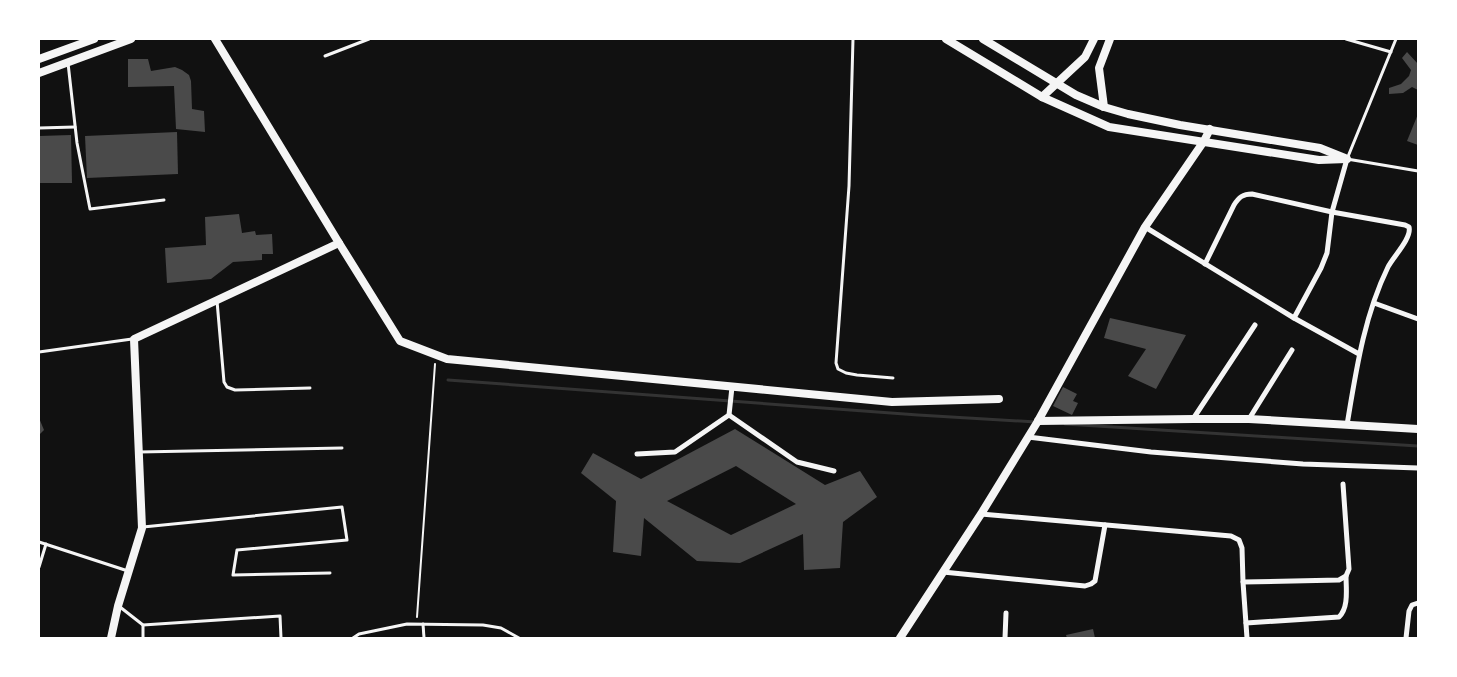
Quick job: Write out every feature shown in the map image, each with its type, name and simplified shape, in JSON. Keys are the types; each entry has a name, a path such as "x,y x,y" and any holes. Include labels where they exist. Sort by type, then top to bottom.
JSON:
{"street":[{"path":"39,59 94,39"},
{"path":"39,73 131,39"},
{"path":"215,39 400,341 447,359 732,387 892,402 999,399"},
{"path":"946,39 1042,96 1108,127 1319,160 1347,159"},
{"path":"983,39 1076,95 1104,107 1128,114 1320,148 1347,159"},
{"path":"1042,96 1085,57 1094,39"},
{"path":"1104,107 1099,68 1110,39"},
{"path":"900,638 1028,438 1145,227 1204,142 1210,129"},
{"path":"1294,318 1327,253 1332,212 1347,159"},
{"path":"1205,264 1234,205 1238,198 1244,194 1252,194 1409,227 1409,234 1388,266 1374,303 1359,354 1347,425"},
{"path":"1145,227 1294,318 1359,354"},
{"path":"111,638 118,606 142,528 134,339 339,243"},
{"path":"1374,303 1418,318"},
{"path":"1193,419 1255,325"},
{"path":"1249,420 1292,350"},
{"path":"637,454 676,452 729,415 732,387"},
{"path":"729,415 797,462 834,471"},
{"path":"1038,421 1249,420 1418,429"},
{"path":"1028,438 1151,452 1303,464 1418,468"},
{"path":"1246,623 1340,617 1344,612 1346,606 1346,576 1349,569 1343,484"},
{"path":"981,514 1231,536 1239,540 1242,548 1247,638"},
{"path":"943,572 1085,586 1095,581 1105,525"},
{"path":"1243,582 1339,580 1346,576"},
{"path":"1406,638 1409,611 1412,605 1418,603"},
{"path":"1005,638 1006,613"}],"lane":[{"path":"325,56 369,39"},
{"path":"853,39 849,186 836,362 838,369 846,373 892,378"},
{"path":"1346,39 1391,52"},
{"path":"1396,39 1347,159 1418,171"},
{"path":"68,62 77,143 90,209 164,200"},
{"path":"39,128 75,127"},
{"path":"217,300 224,382 228,387 235,390 310,388"},
{"path":"39,352 134,339"},
{"path":"139,452 342,448"},
{"path":"142,528 342,506 347,540 237,550 233,576 330,573"},
{"path":"39,542 128,571"},
{"path":"39,566 46,544"},
{"path":"118,606 143,625 280,616 280,638"},
{"path":"353,638 360,634 407,624 483,625 500,628 519,638"},
{"path":"423,624 424,638"},
{"path":"143,625 143,638"}],"path":[{"path":"417,624 435,354"}],"building":[{"path":"1407,52 1418,64 1418,90 1412,87 1403,93 1389,94 1389,88 1401,84 1409,76 1411,70 1402,58"},
{"path":"128,59 148,59 151,71 175,67 189,75 192,109 204,111 205,132 176,129 174,86 128,87"},
{"path":"1418,114 1418,145 1407,141"},
{"path":"177,132 178,174 87,178 85,136"},
{"path":"71,135 72,183 39,183 39,136"},
{"path":"239,214 242,233 255,231 256,235 272,234 273,254 262,254 262,260 233,262 211,279 167,283 165,248 206,245 205,217"},
{"path":"1110,318 1186,335 1156,389 1128,376 1146,349 1104,338"},
{"path":"1063,387 1077,394 1073,401 1078,403 1072,415 1053,406"},
{"path":"39,418 44,430 39,435"},
{"path":"735,429 825,485 860,471 877,497 843,522 840,568 804,570 803,534 740,563 697,561 644,518 641,556 613,552 616,501 581,473 593,453 641,479","holes":["736,466 796,504 731,535 667,501"]},
{"path":"1093,629 1095,638 1067,638 1066,635"}],"waterway":[{"path":"448,380 1036,422"},
{"path":"1065,424 1418,446"}]}
